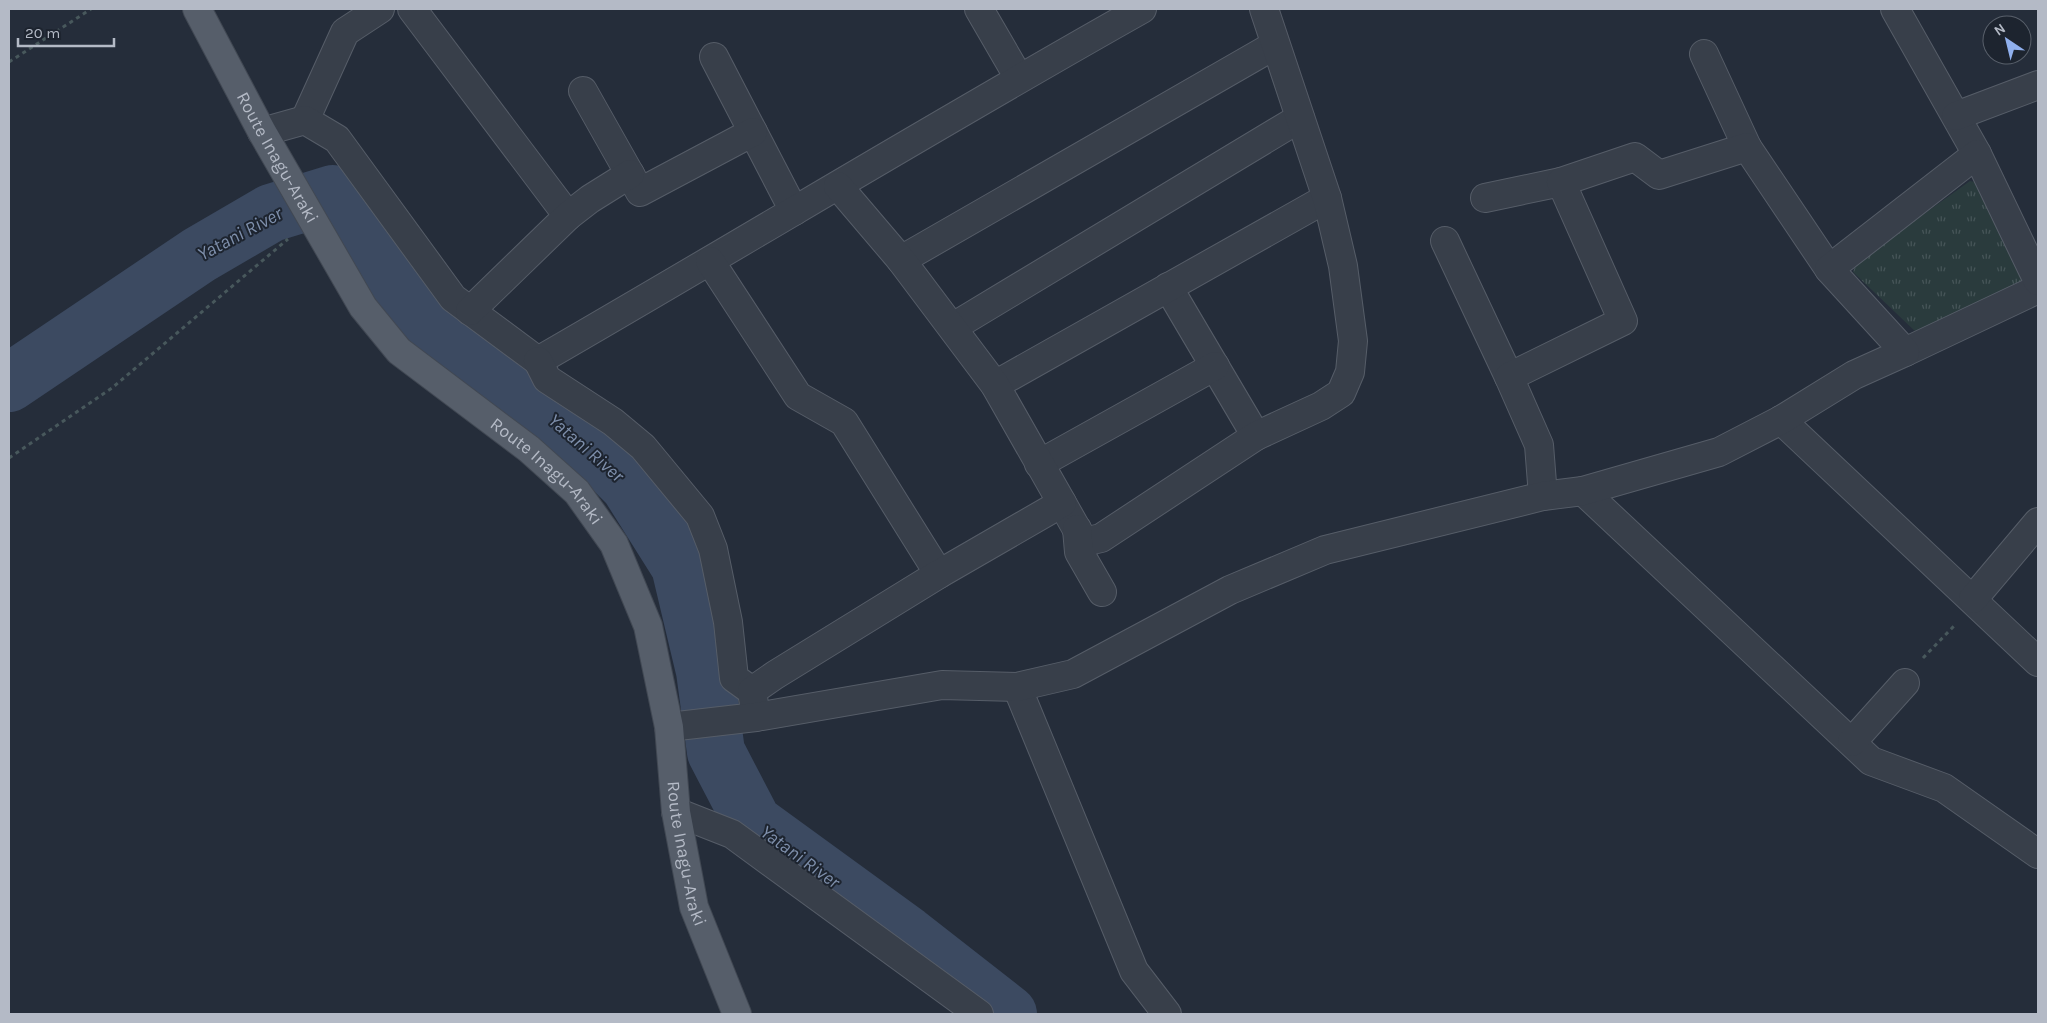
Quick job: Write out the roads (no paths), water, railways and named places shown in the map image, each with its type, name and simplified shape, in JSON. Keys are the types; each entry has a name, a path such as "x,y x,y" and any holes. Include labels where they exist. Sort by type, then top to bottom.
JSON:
{"main road":[{"name":"Route Inagu-Araki","path":"197,9 262,132 363,307 399,351 529,448 577,492 614,544 648,626 681,725 676,812 694,907 737,1014"}],"street":[{"path":"305,120 346,32 380,9"},
{"path":"412,9 568,216"},
{"path":"979,9 1020,78"},
{"path":"538,361 1020,78 1142,9"},
{"path":"838,186 901,260 953,327 995,386 1084,542 1101,538 1256,436 1321,406 1341,393 1350,372 1353,341 1343,266 1327,198 1264,9"},
{"path":"1895,9 1977,154 2038,281"},
{"path":"901,260 1275,45"},
{"path":"1704,54 1747,147 1830,268 1906,352"},
{"path":"714,57 794,211"},
{"path":"1956,116 2038,85"},
{"path":"583,90 640,192 752,132"},
{"path":"953,327 1300,118"},
{"path":"262,132 305,120 337,139 453,298 538,361 547,379 613,422 643,447 700,516 713,549 728,622 734,678 747,709"},
{"path":"1485,198 1561,182 1635,157 1659,175 1747,147"},
{"path":"1830,268 1977,154"},
{"path":"470,311 568,216 590,199 630,174"},
{"path":"1509,377 1623,321 1561,182"},
{"path":"995,386 1327,198"},
{"path":"1445,241 1539,445 1543,496"},
{"path":"710,261 798,396 844,422 939,574"},
{"path":"1168,287 1256,436"},
{"path":"681,725 747,709 942,685 1017,687 1073,674 1230,590 1325,550 1543,496 1583,491 1719,452 1781,420 1854,375 2038,289"},
{"path":"1039,464 1215,366"},
{"path":"1781,420 2038,662"},
{"path":"1583,491 1871,761 1944,788 2038,854"},
{"path":"747,709 784,670 939,574 1062,503"},
{"path":"1974,601 2038,522"},
{"path":"1077,529 1079,552 1102,592"},
{"path":"1852,742 1905,683"},
{"path":"1017,687 1134,971 1167,1014"},
{"path":"676,812 732,834 979,1014"}],"waterway":[{"name":"Yatani River","path":"9,383 199,255 271,213 333,194 371,255 417,316 592,448 629,485 680,566 705,671 716,752 753,823 907,935 1008,1014"}]}
